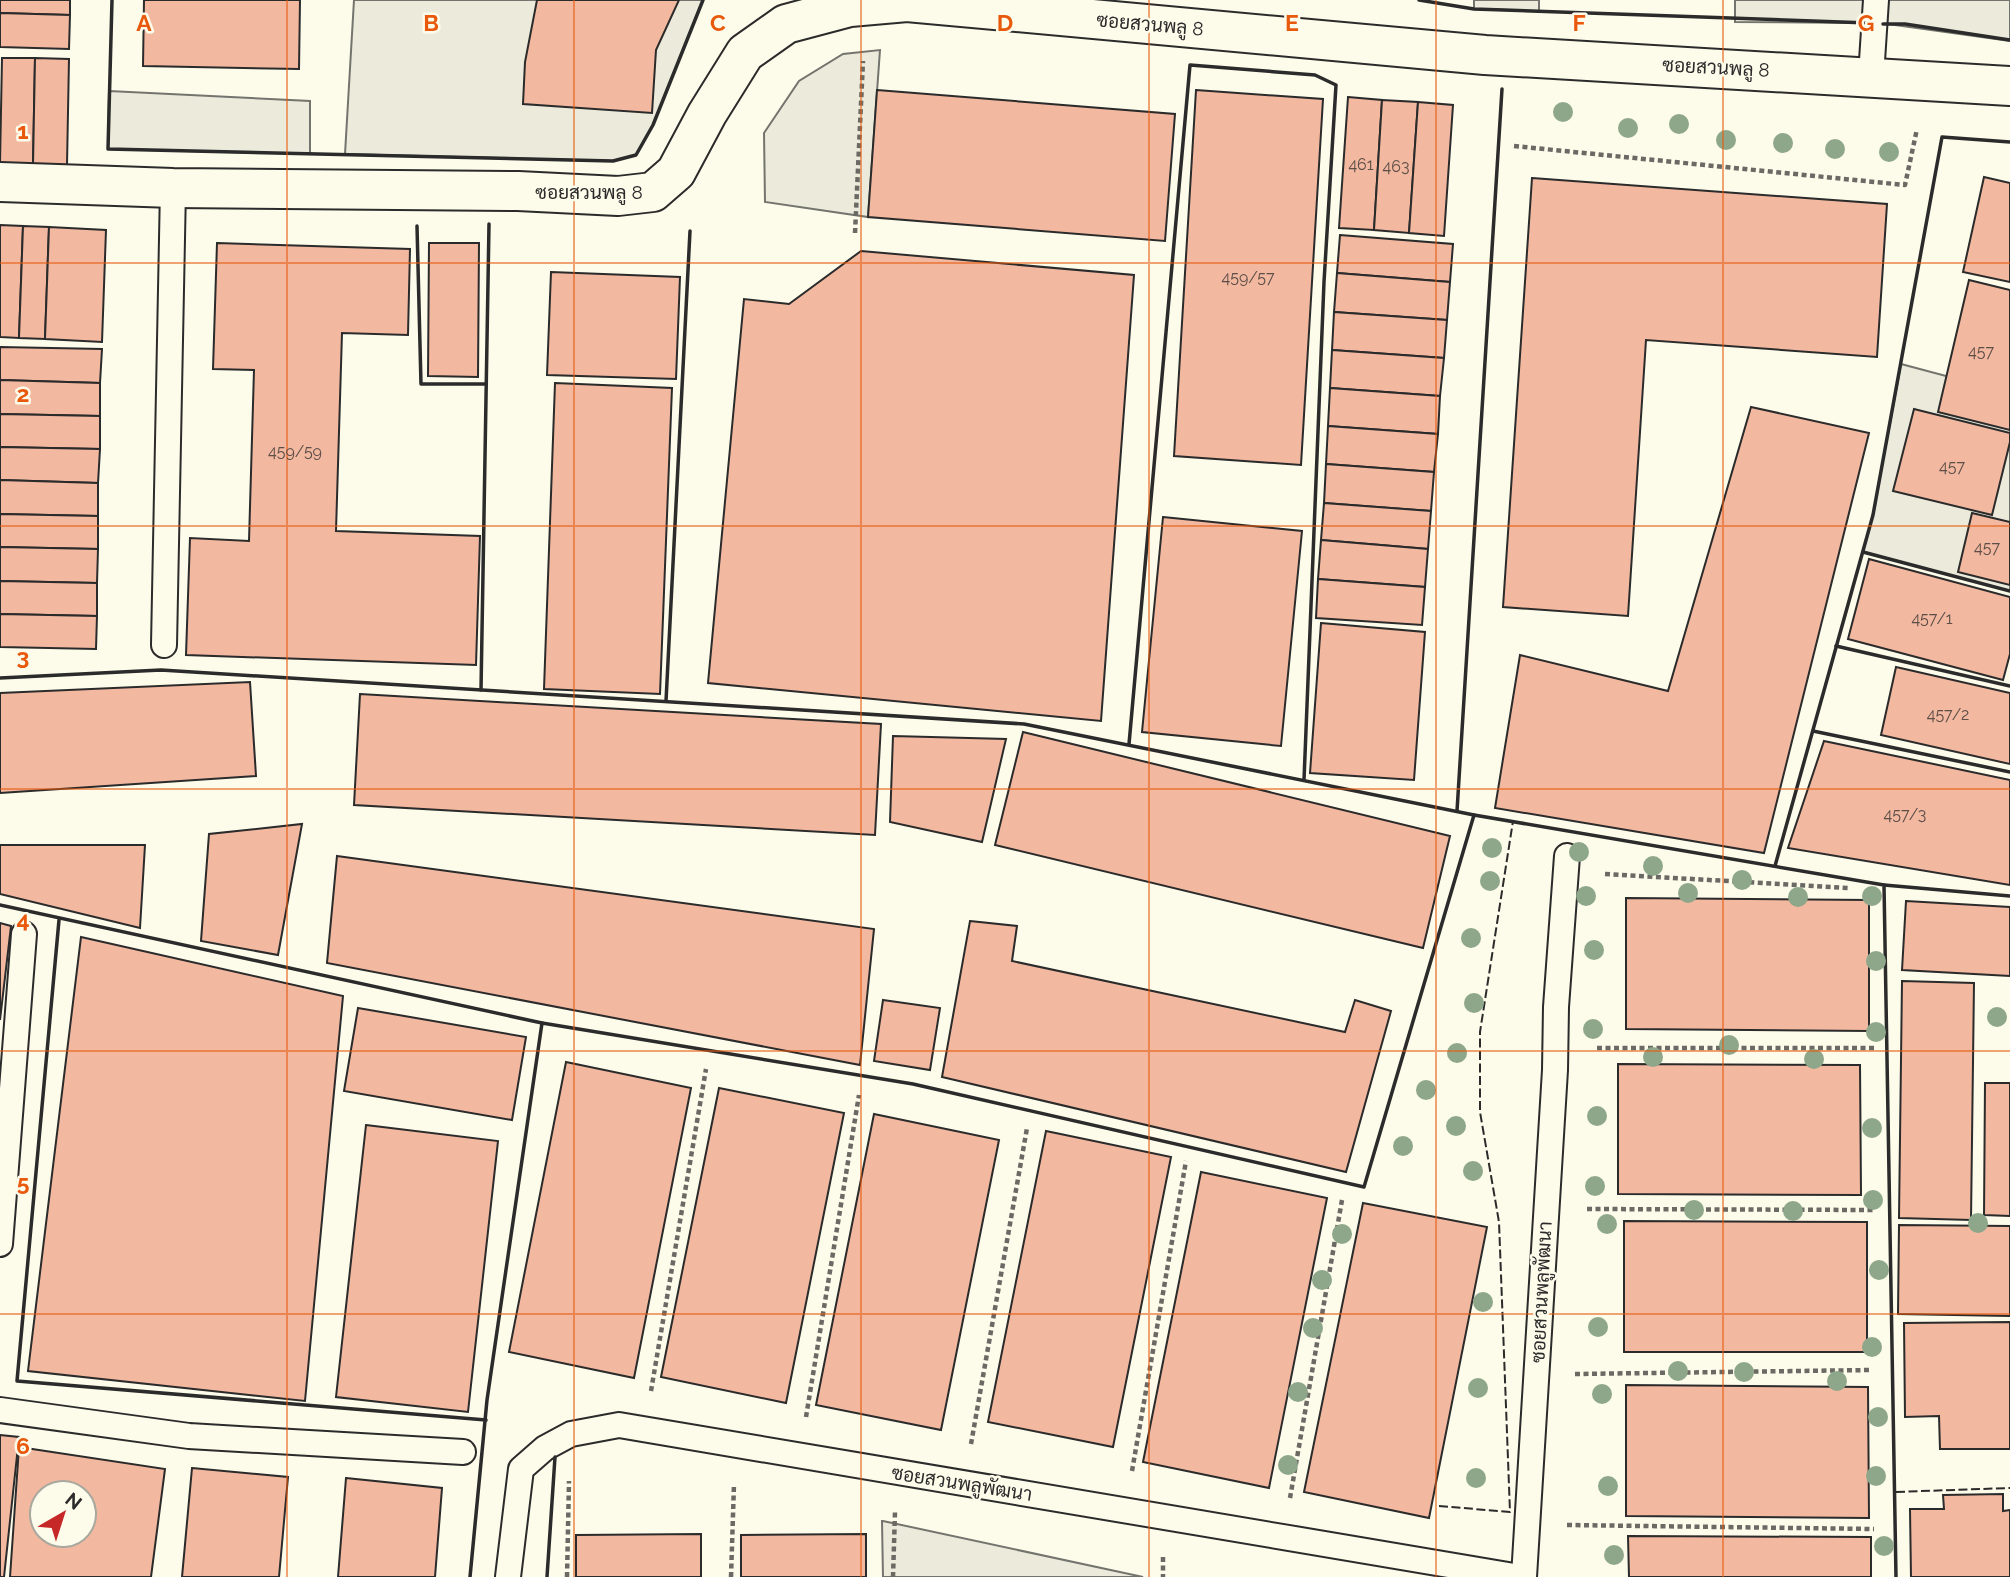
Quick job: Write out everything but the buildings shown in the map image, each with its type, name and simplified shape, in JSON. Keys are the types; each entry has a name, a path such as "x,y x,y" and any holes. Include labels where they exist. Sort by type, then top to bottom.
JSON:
{"street":[{"name":"ซอยสวนพลู 8","path":"0,182 173,188 517,191 618,196 653,192 676,173 707,114 745,53 786,24 850,7 907,2 1485,55 1928,79 2010,86"}],"lane":[{"path":"1871,76 1876,0"},
{"path":"164,645 173,188"},
{"name":"ซอยสวนพลูพัฒนา","path":"508,1577 521,1469 545,1448 570,1434 619,1425 1522,1577 1528,1525 1566,864"},
{"path":"0,1244 24,934"},
{"path":"0,1410 189,1436 463,1452"}],"path":[{"path":"855,233 863,61"},
{"path":"1514,146 1905,185 1928,79"},
{"path":"1566,864 1849,888"},
{"path":"1555,1048 1876,1048"},
{"path":"644,1430 706,1069"},
{"path":"800,1455 859,1095"},
{"path":"964,1483 1027,1128"},
{"path":"1125,1510 1186,1161"},
{"path":"1283,1536 1342,1199"},
{"path":"1546,1209 1873,1210"},
{"path":"1536,1374 1872,1370"},
{"path":"567,1577 570,1434"},
{"path":"731,1577 735,1445"},
{"path":"893,1577 897,1472"},
{"path":"1528,1525 1874,1529"}],"shaded area":[{"path":"354,0 703,0 653,125 636,155 613,161 345,154"},
{"path":"1474,0 1539,0 1539,11 1474,9"},
{"path":"1735,0 1866,0 1864,23 1735,22"},
{"path":"1888,0 2010,0 2010,41 1887,24"},
{"path":"880,50 868,217 765,202 764,133 799,81 843,54"},
{"path":"109,91 310,101 310,154 108,149"},
{"path":"1901,364 2010,393 2010,591 1863,552 1873,515"},
{"path":"883,1521 1143,1577 883,1577"}],"fence":[{"path":"1439,1506 1510,1512 1499,1222 1480,1112 1480,1032 1513,821"},
{"path":"1896,1492 2010,1488"}],"wall":[{"path":"112,0 108,149 613,161 636,155 653,125 703,0"},
{"path":"1419,0 1474,9 1869,23"},
{"path":"1883,24 1905,24 2010,40"},
{"path":"1129,744 1190,65 1315,75 1336,85 1324,282 1304,780"},
{"path":"1457,811 1502,89"},
{"path":"1775,866 1873,515 1942,137 2010,142"},
{"path":"481,690 489,224"},
{"path":"417,226 421,384 486,384"},
{"path":"666,701 690,231"},
{"path":"1863,552 2010,591"},
{"path":"1836,646 2010,686"},
{"path":"0,678 161,670 1024,724 1474,815"},
{"path":"1813,731 2010,772"},
{"path":"470,1577 487,1400 542,1023 913,1084 1364,1187 1474,815 1884,885 1896,1577"},
{"path":"1884,885 2010,896"},
{"path":"0,905 542,1023"},
{"path":"59,920 17,1381 486,1420"},
{"path":"547,1577 555,1457"}]}
